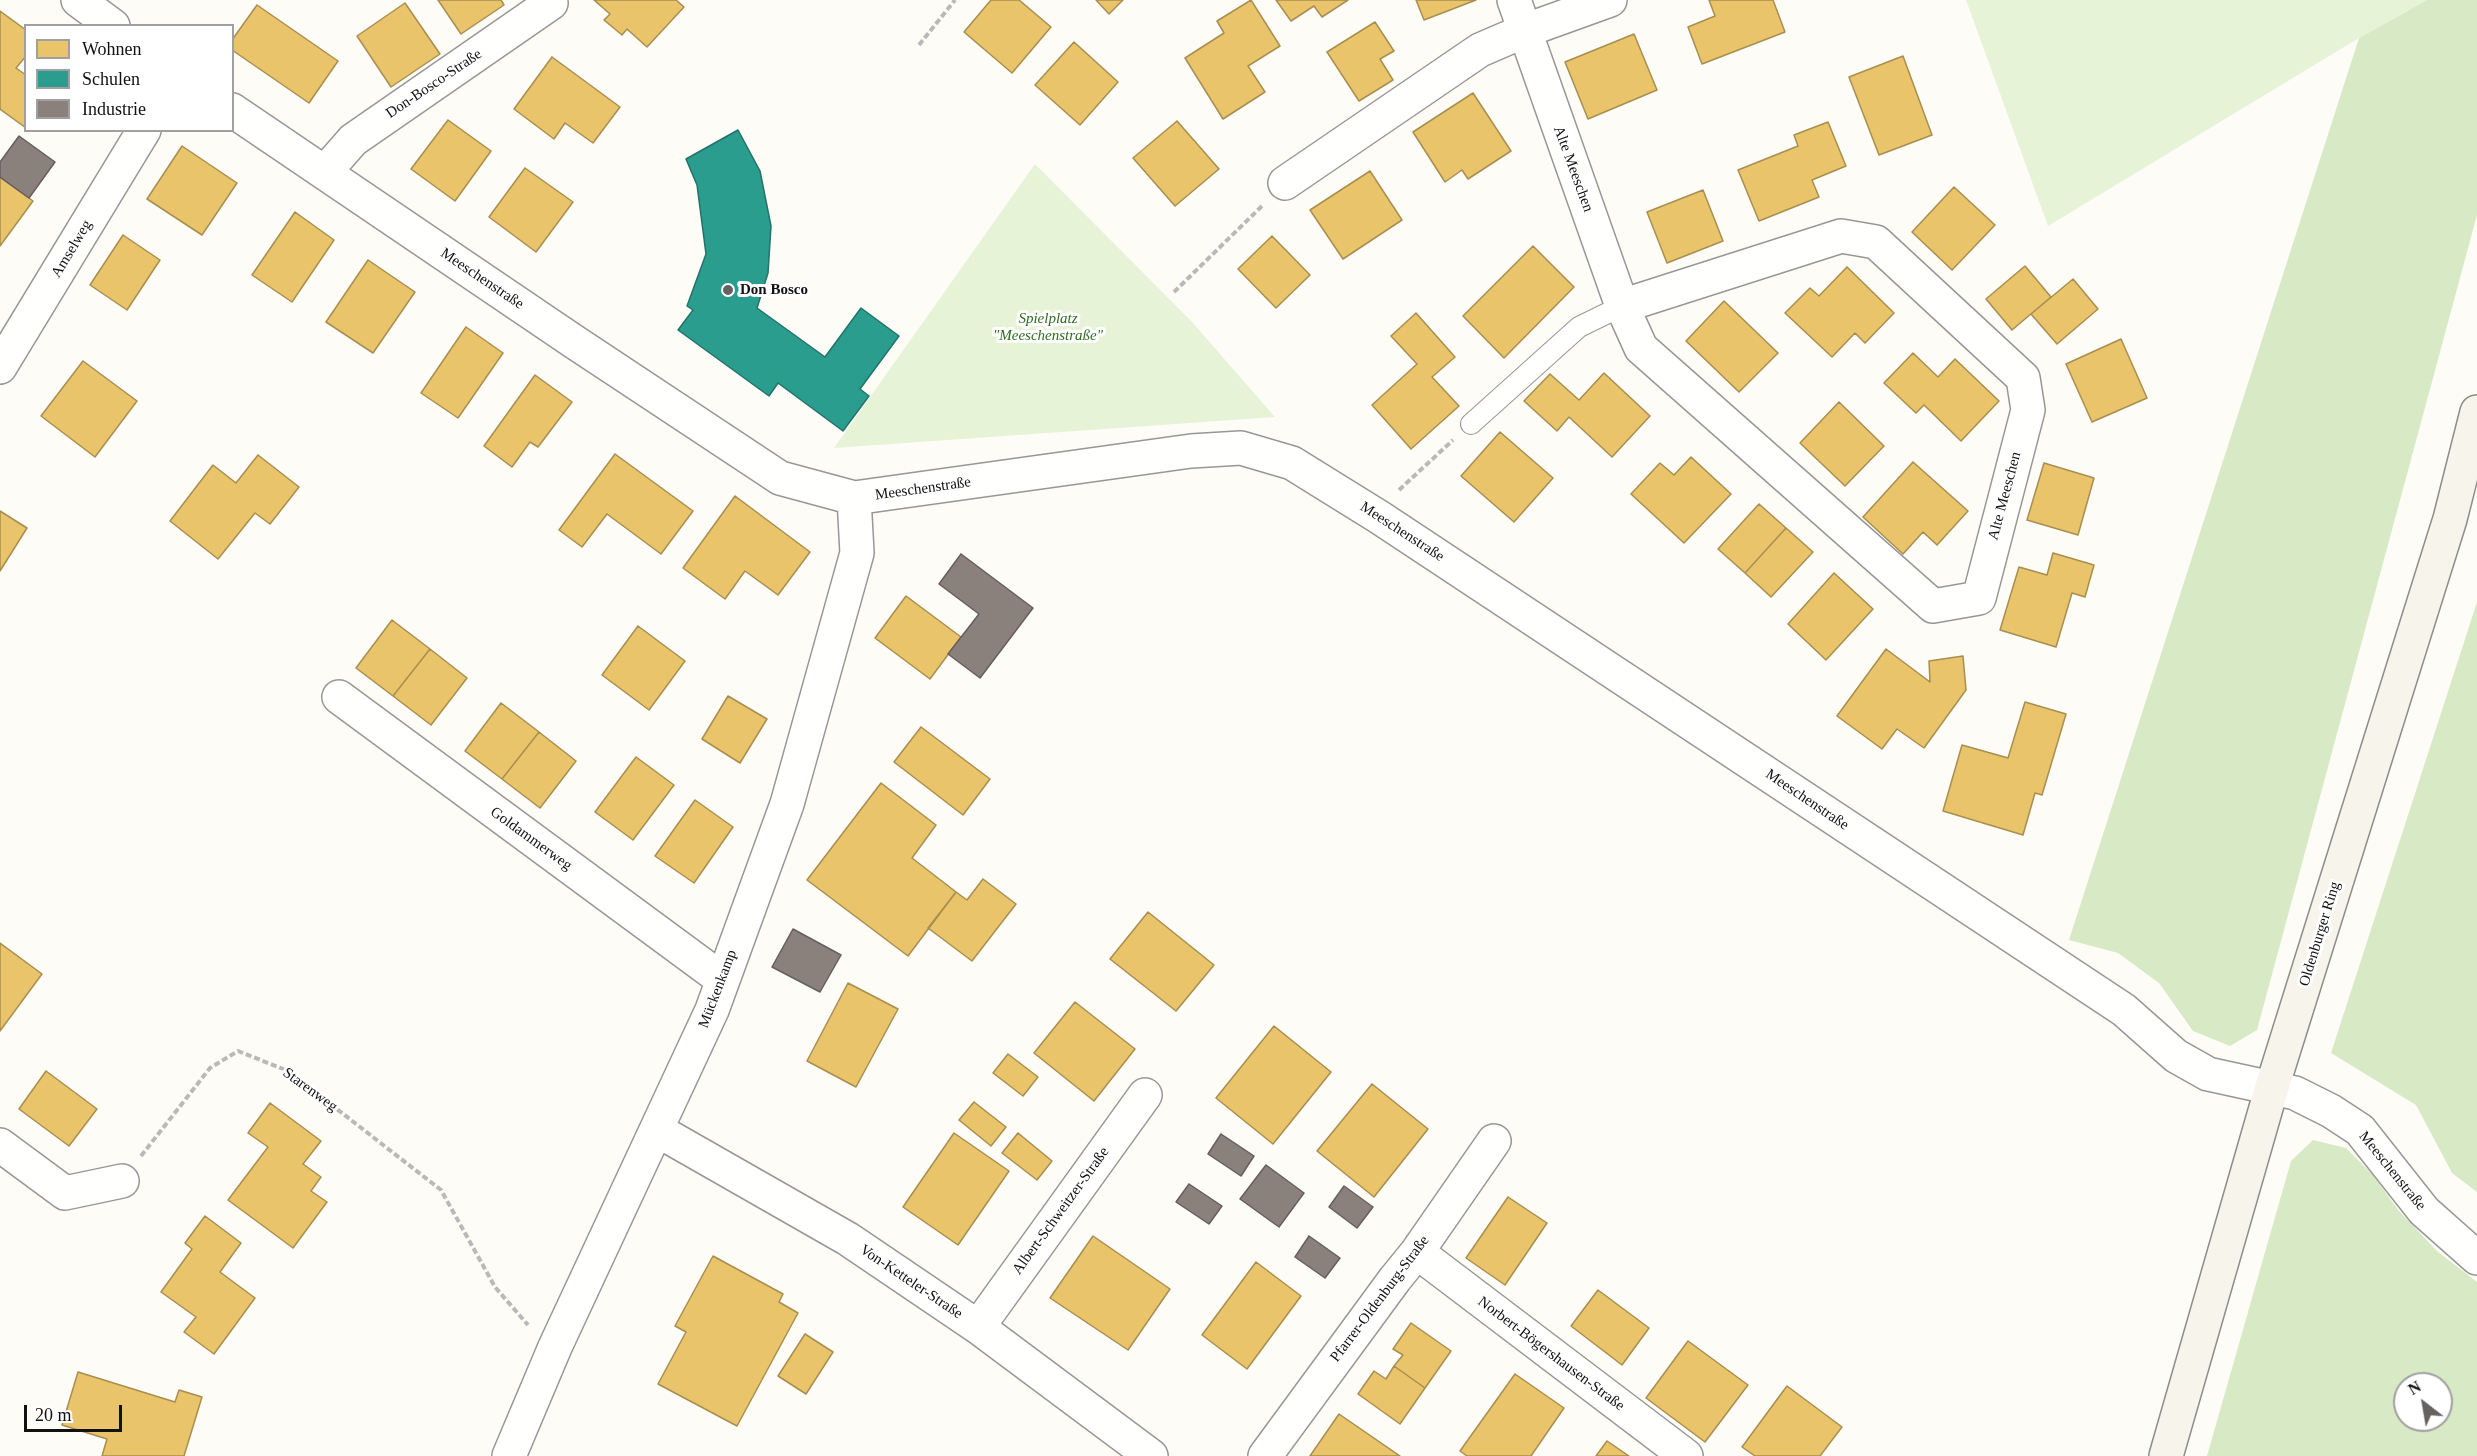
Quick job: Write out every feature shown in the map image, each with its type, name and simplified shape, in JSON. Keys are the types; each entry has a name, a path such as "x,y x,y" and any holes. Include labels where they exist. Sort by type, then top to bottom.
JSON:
{"main road":[{"name":"Oldenburger Ring","path":"2166,1456 2272,1087 2450,519 2477,412"}],"street":[{"path":"79,0 110,24"},
{"name":"Alte Meeschen","path":"1514,0 1622,306 1641,348 1933,606 1979,598 2028,410 2023,378 1876,242 1841,236 1622,306"},
{"path":"1285,183 1480,50 1524,31 1610,0"},
{"name":"Don-Bosco-Straße","path":"325,172 352,140 551,3"},
{"name":"Meeschenstraße","path":"234,111 780,478 854,498 1191,451 1241,448 1293,463 1379,517 2124,1010 2176,1056 2208,1074 2295,1093 2331,1111 2360,1130 2424,1211 2477,1258"},
{"name":"Amselweg","path":"0,367 143,132"},
{"name":"Mückenkamp","path":"509,1456 555,1347 712,1010 787,804 857,553 854,498"},
{"name":"Goldammerweg","path":"339,697 723,980"},
{"name":"Albert-Schweitzer-Straße","path":"978,1327 1145,1095"},
{"name":"Von-Ketteler-Straße","path":"657,1130 848,1239 978,1327 1151,1456"},
{"name":"Pfarrer-Oldenburg-Straße","path":"1265,1456 1395,1278 1417,1252 1494,1141"},
{"path":"0,1145 66,1193 122,1180"},
{"name":"Norbert-Bögershausen-Straße","path":"1417,1252 1686,1456"}],"lane":[{"path":"1471,424 1580,327 1622,306"}],"path":[{"path":"919,45 955,0"},
{"path":"1174,292 1285,183"},
{"path":"1379,517 1392,496 1471,424"},
{"name":"Starenweg","path":"122,1180 210,1068 238,1051 288,1071 441,1190 495,1287 530,1328 555,1347"}],"green space":[{"path":"1966,0 2427,0 2359,38 2048,226"},
{"path":"2427,0 2477,0 2477,215 2257,1030 2230,1046 2193,1031 2159,983 2118,953 2069,940 2359,38"},
{"name":"Spielplatz \"Meeschenstraße\"","path":"1035,164 1193,323 1275,417 834,448"},
{"path":"2477,602 2477,1192 2452,1173 2416,1105 2331,1053"},
{"path":"2313,1140 2346,1148 2372,1174 2399,1211 2437,1251 2477,1282 2477,1456 2207,1456 2291,1161"}],"building: Wohnen":[{"path":"438,0 501,0 504,5 461,34"},
{"path":"594,0 676,0 684,7 647,47 627,29 622,35 604,20 610,14"},
{"path":"991,0 1019,0 1051,27 1012,73 964,32"},
{"path":"1096,0 1123,0 1109,14"},
{"path":"1251,0 1280,46 1248,66 1265,92 1223,119 1185,58 1224,33 1217,21"},
{"path":"1276,0 1348,0 1322,17 1314,6 1291,21"},
{"path":"1416,0 1476,0 1424,20"},
{"path":"1709,0 1773,0 1785,32 1702,64 1688,27 1715,16"},
{"path":"405,3 440,54 391,87 357,36"},
{"path":"257,5 338,61 309,103 234,51 234,37"},
{"path":"0,11 24,29 24,58 16,68 24,74 24,127 0,109"},
{"path":"1375,22 1394,51 1380,59 1393,80 1359,101 1327,52"},
{"path":"1634,34 1657,90 1588,119 1565,62"},
{"path":"1074,42 1118,82 1080,125 1035,85"},
{"path":"1903,56 1932,135 1879,155 1849,77"},
{"path":"552,57 620,107 593,143 565,123 554,139 514,109"},
{"path":"1473,93 1511,151 1468,179 1462,170 1445,182 1413,132"},
{"path":"448,120 491,151 455,201 411,169"},
{"path":"1177,121 1219,169 1175,206 1133,158"},
{"path":"1828,122 1846,166 1812,180 1819,197 1759,221 1738,170 1798,146 1794,135"},
{"path":"182,146 237,183 202,235 147,199"},
{"path":"525,168 573,202 536,252 489,217"},
{"path":"1370,171 1402,220 1343,259 1310,210"},
{"path":"0,177 33,201 0,246"},
{"path":"1954,187 1995,225 1952,270 1912,232"},
{"path":"1703,190 1723,241 1667,263 1647,212"},
{"path":"295,212 334,240 292,302 252,275"},
{"path":"123,235 160,260 127,310 90,285"},
{"path":"1272,236 1310,275 1276,308 1238,269"},
{"path":"1533,246 1574,287 1504,358 1463,316"},
{"path":"368,260 415,292 373,353 326,322"},
{"path":"2025,266 2051,297 2012,330 1986,299"},
{"path":"1847,267 1894,313 1865,343 1855,333 1832,357 1785,313 1810,288 1819,296"},
{"path":"2073,279 2098,309 2057,344 2031,314"},
{"path":"1724,301 1778,353 1739,392 1686,341"},
{"path":"1416,313 1455,357 1432,377 1459,406 1411,449 1372,405 1417,364 1391,336"},
{"path":"466,327 503,353 458,418 421,393"},
{"path":"2121,339 2147,398 2092,422 2066,364"},
{"path":"1913,353 1938,377 1955,359 1999,401 1961,441 1924,405 1916,413 1884,383"},
{"path":"83,361 137,401 95,457 41,416"},
{"path":"1604,373 1650,416 1612,457 1569,417 1557,431 1524,401 1550,374 1579,400"},
{"path":"535,375 572,402 538,447 530,442 512,467 484,446"},
{"path":"1839,402 1884,446 1845,486 1800,443"},
{"path":"1500,432 1553,478 1514,522 1461,476"},
{"path":"615,454 693,511 661,554 607,514 582,547 559,530"},
{"path":"258,455 299,487 270,524 255,513 218,559 170,521 213,465 236,483"},
{"path":"1691,457 1731,494 1684,543 1631,494 1660,463 1674,475"},
{"path":"1913,462 1968,511 1937,545 1923,532 1903,554 1863,517"},
{"path":"2044,463 2094,478 2078,535 2027,520"},
{"path":"735,496 810,552 778,595 745,571 725,599 683,568"},
{"path":"1759,504 1786,528 1745,573 1718,549"},
{"path":"0,511 27,528 0,571"},
{"path":"1786,528 1813,552 1771,597 1745,573"},
{"path":"2053,553 2094,565 2085,597 2072,593 2056,647 2000,630 2019,567 2047,575"},
{"path":"1834,573 1873,609 1826,660 1788,624"},
{"path":"906,596 961,637 930,679 875,638"},
{"path":"392,620 430,649 393,696 356,668"},
{"path":"638,626 685,661 649,710 602,675"},
{"path":"430,649 467,678 431,725 393,696"},
{"path":"1886,649 1930,682 1929,661 1963,656 1966,690 1924,748 1897,729 1882,749 1837,716"},
{"path":"728,696 767,719 740,763 702,739"},
{"path":"2025,702 2066,714 2042,795 2035,793 2023,835 1943,811 1962,745 2008,758"},
{"path":"501,703 539,732 502,779 465,751"},
{"path":"921,727 990,779 963,815 894,762"},
{"path":"539,732 576,761 540,808 502,779"},
{"path":"636,757 674,785 633,840 595,812"},
{"path":"881,783 936,825 912,858 956,892 908,956 807,880"},
{"path":"695,800 733,827 694,883 655,856"},
{"path":"983,879 1016,904 972,961 928,928 956,892 967,900"},
{"path":"1148,912 1214,965 1176,1011 1110,959"},
{"path":"0,943 42,974 0,1031"},
{"path":"848,983 898,1009 856,1087 807,1061"},
{"path":"1075,1002 1135,1049 1094,1101 1034,1053"},
{"path":"1274,1026 1331,1072 1273,1144 1216,1098"},
{"path":"1008,1054 1038,1077 1023,1096 993,1073"},
{"path":"46,1071 97,1109 69,1146 19,1109"},
{"path":"1372,1084 1428,1129 1374,1197 1317,1151"},
{"path":"974,1102 1006,1127 991,1146 959,1120"},
{"path":"270,1103 321,1141 303,1164 321,1177 311,1191 327,1202 293,1248 228,1200 268,1147 248,1133"},
{"path":"954,1133 1009,1171 958,1245 903,1207"},
{"path":"1018,1133 1052,1161 1037,1180 1002,1153"},
{"path":"1508,1197 1547,1223 1505,1285 1466,1258"},
{"path":"205,1216 241,1243 220,1272 255,1298 214,1354 184,1332 196,1317 161,1292 192,1249 185,1243"},
{"path":"1093,1236 1170,1289 1128,1350 1050,1298"},
{"path":"713,1256 783,1294 779,1302 798,1313 737,1426 658,1384 686,1332 675,1326"},
{"path":"1256,1262 1301,1296 1247,1369 1202,1335"},
{"path":"1598,1290 1649,1328 1622,1365 1571,1326"},
{"path":"1411,1323 1451,1351 1425,1388 1394,1366 1403,1355 1393,1349"},
{"path":"805,1334 833,1352 806,1394 778,1376"},
{"path":"1688,1341 1748,1385 1705,1442 1646,1398"},
{"path":"1394,1366 1425,1388 1400,1424 1358,1394 1374,1371 1386,1379"},
{"path":"78,1372 175,1402 179,1390 202,1397 184,1456 102,1456 107,1439 62,1425"},
{"path":"1515,1374 1564,1408 1531,1456 1467,1456 1460,1451"},
{"path":"1787,1386 1842,1427 1820,1456 1755,1456 1742,1447"},
{"path":"1339,1414 1400,1456 1310,1456"},
{"path":"1607,1441 1629,1456 1596,1456"}],"building: Schulen":[{"name":"Don Bosco","path":"738,130 760,171 771,226 768,273 757,308 825,357 861,308 899,336 860,389 869,396 843,431 778,383 769,396 678,330 693,310 687,306 706,254 697,185 686,159"}],"building: Industrie":[{"path":"19,136 55,162 29,198 0,177 0,162"},
{"path":"961,554 1033,608 980,678 948,654 979,614 939,584"},
{"path":"793,929 841,955 820,992 772,967"},
{"path":"1221,1134 1254,1156 1241,1176 1208,1154"},
{"path":"1266,1165 1304,1193 1279,1227 1240,1199"},
{"path":"1189,1184 1222,1206 1209,1224 1176,1202"},
{"path":"1344,1186 1373,1207 1357,1228 1329,1207"},
{"path":"1309,1236 1340,1258 1325,1278 1295,1257"}],"place":[{"name":"Don Bosco","path":"728,290"}]}
